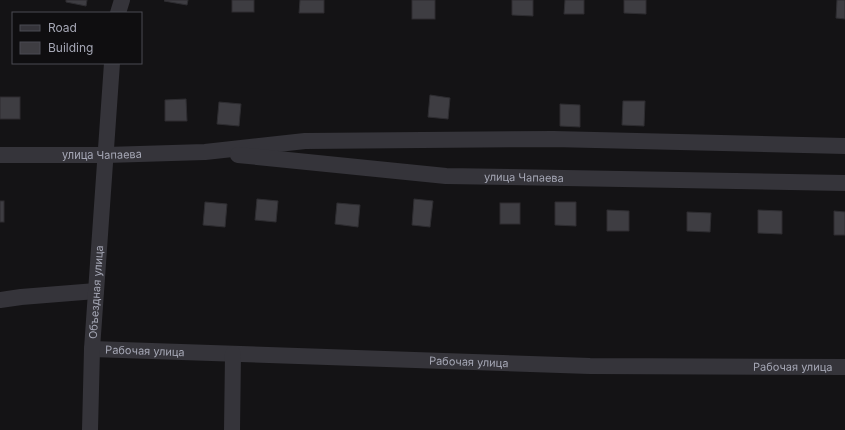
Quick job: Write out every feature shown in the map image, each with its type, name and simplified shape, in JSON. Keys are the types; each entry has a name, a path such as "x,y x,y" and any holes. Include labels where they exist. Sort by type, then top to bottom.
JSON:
{"street":[{"path":"118,12 122,0"},
{"name":"Объездная улица","path":"90,430 92,349 112,64"},
{"name":"улица Чапаева","path":"0,155 106,155 205,152 305,141 345,140 553,139 845,146"},
{"name":"улица Чапаева","path":"205,152 446,176 845,183"},
{"path":"0,300 96,291"},
{"name":"Рабочая улица","path":"92,349 590,366 845,367"},
{"path":"232,430 233,354"}],"building":[{"path":"66,0 87,0 86,6 66,2"},
{"path":"188,0 187,5 164,1"},
{"path":"232,0 254,0 254,12 232,12"},
{"path":"300,0 324,0 324,13 299,13"},
{"path":"412,0 435,0 435,19 412,19"},
{"path":"512,0 533,0 533,16 512,15"},
{"path":"565,0 584,0 584,14 564,14"},
{"path":"624,0 646,0 646,14 624,13"},
{"path":"837,0 845,0 845,19 836,18"},
{"path":"430,95 450,98 448,119 428,117"},
{"path":"0,97 20,97 20,119 0,119"},
{"path":"186,99 187,121 165,121 165,100"},
{"path":"623,101 645,101 644,126 622,125"},
{"path":"219,102 241,104 239,126 217,124"},
{"path":"560,104 580,105 580,127 560,126"},
{"path":"257,199 278,201 276,222 255,220"},
{"path":"414,199 433,201 430,227 412,225"},
{"path":"0,201 4,201 4,222 0,222"},
{"path":"205,202 227,204 225,227 203,225"},
{"path":"555,202 576,202 576,226 555,225"},
{"path":"337,203 360,205 358,227 335,224"},
{"path":"500,203 520,203 520,224 500,224"},
{"path":"607,210 629,211 629,231 607,231"},
{"path":"758,210 782,211 782,234 758,233"},
{"path":"834,211 845,212 845,235 834,235"},
{"path":"687,212 711,213 710,232 687,231"}]}
